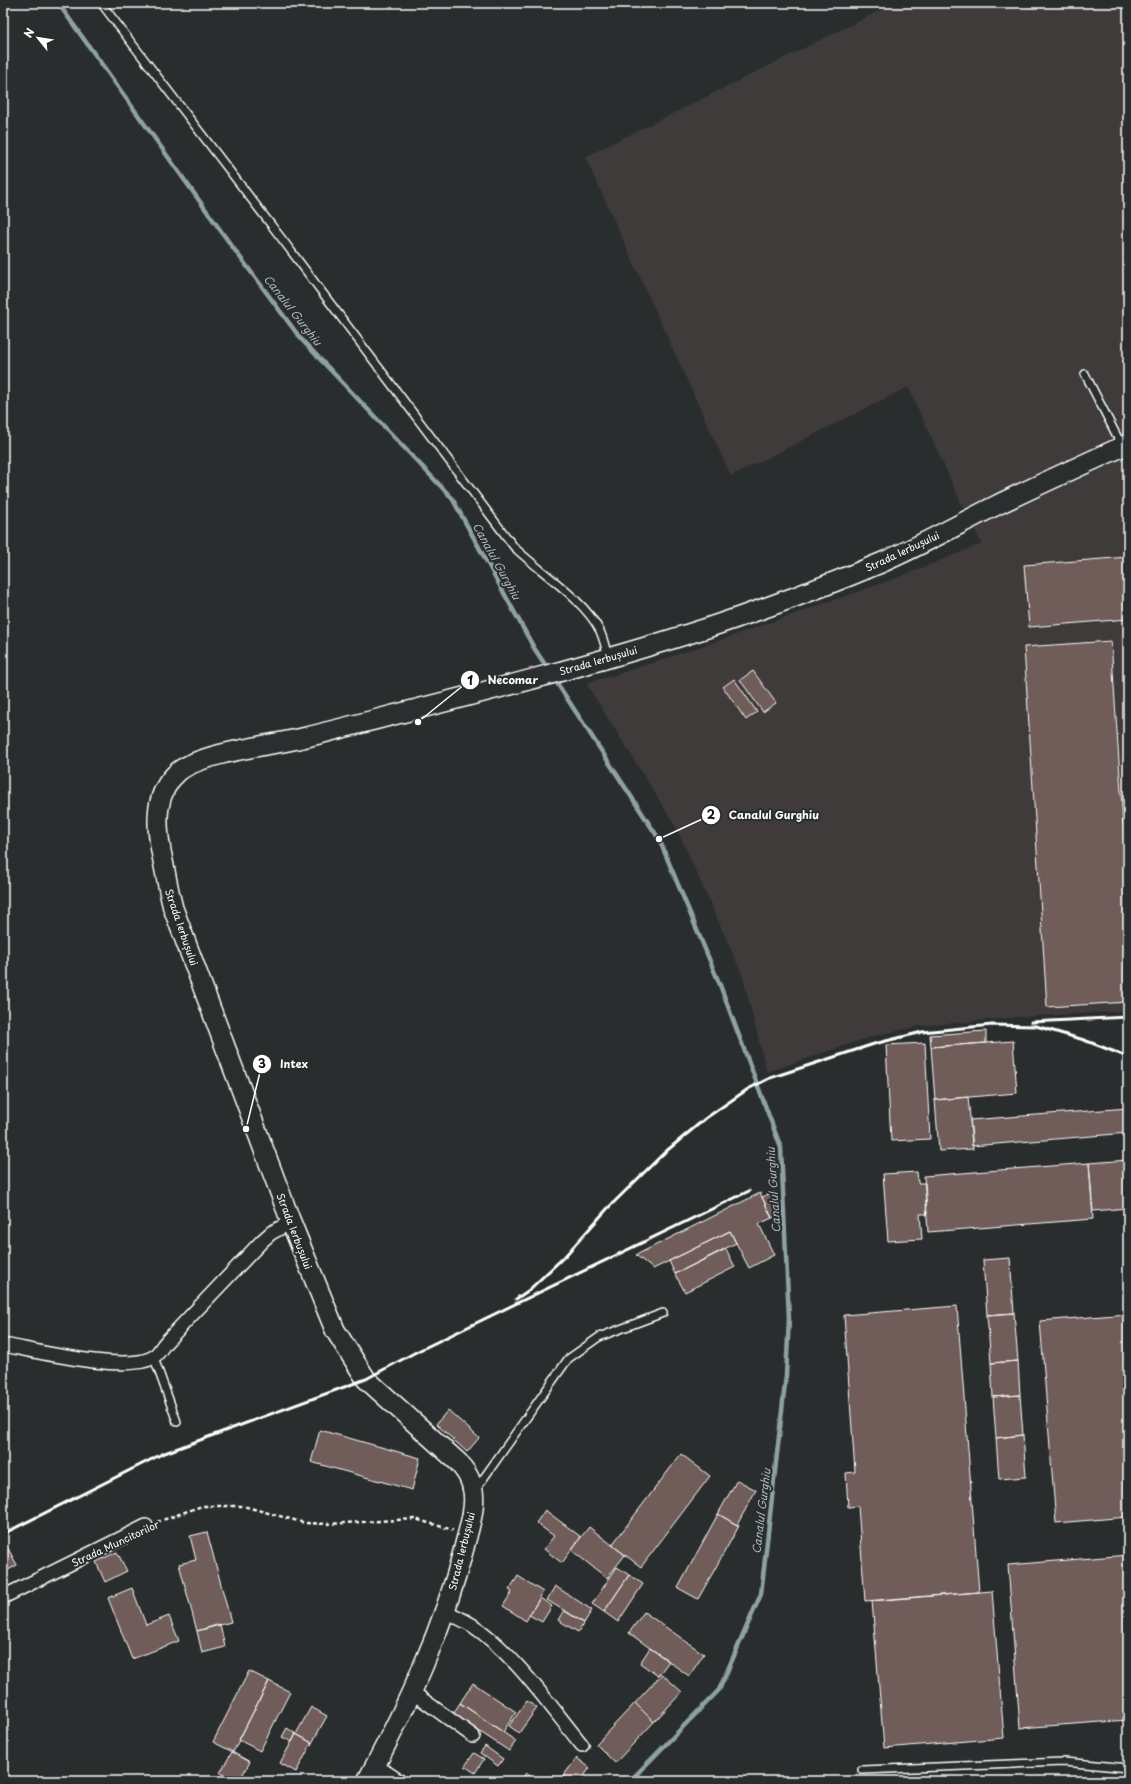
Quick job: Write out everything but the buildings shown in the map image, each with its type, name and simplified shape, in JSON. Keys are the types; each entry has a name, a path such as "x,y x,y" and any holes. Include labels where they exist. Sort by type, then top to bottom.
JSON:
{"main road":[{"name":"Strada Ierbușului","path":"366,1781 412,1692 445,1611 467,1534 474,1493 470,1477 458,1462 383,1396 366,1379 356,1366 335,1330 291,1222 239,1080 173,908 157,832 159,802 169,781 190,764 287,742 491,691 608,658 778,604 885,561 1010,499 1125,445"}],"street":[{"path":"5,1345 96,1361 126,1364 138,1363 154,1358 166,1342 262,1241 271,1233 291,1222"},
{"name":"Strada Muncitorilor","path":"3,1597 146,1526"},
{"path":"445,1611 472,1625 496,1644 524,1674 582,1745"},
{"path":"412,1692 473,1736"},
{"path":"375,1764 399,1781"}],"lane":[{"path":"101,3 280,236 514,547 530,563 575,600 590,616 599,630 608,658"},
{"path":"1085,374 1125,445"},
{"path":"474,1493 568,1359 599,1337 663,1313"},
{"path":"154,1358 177,1422"},
{"path":"862,1770 1064,1762 1128,1768"}],"path":[{"name":"Strada Muncitorilor","path":"146,1526 202,1506 243,1506 312,1523 326,1524 415,1519 467,1534"}],"shaded area":[{"path":"895,3 1128,3 1128,1011 1020,1017 920,1026 873,1036 767,1072 742,974 676,827 586,683 709,644 891,580 982,544 964,509 908,387 731,476 585,157"}],"waterway":[{"name":"Canalul Gurghiu","path":"58,3 231,245 301,339 452,498 534,648 548,669"},
{"name":"Canalul Gurghiu","path":"553,677 659,839 720,985 781,1148 789,1319 786,1375 761,1594 719,1690 630,1781"}],"railway":[{"path":"1031,1022 1128,1017"},
{"path":"516,1299 529,1290 565,1256 607,1209 664,1153 706,1118 748,1089 770,1078 874,1044 922,1032 992,1025 1036,1026 1084,1040 1128,1057"},
{"path":"3,1534 162,1454 366,1379 416,1352 749,1191"}],"place":[{"name":"Necomar","path":"418,722"},
{"name":"Canalul Gurghiu","path":"659,839"},
{"name":"Intex","path":"246,1129"}]}
